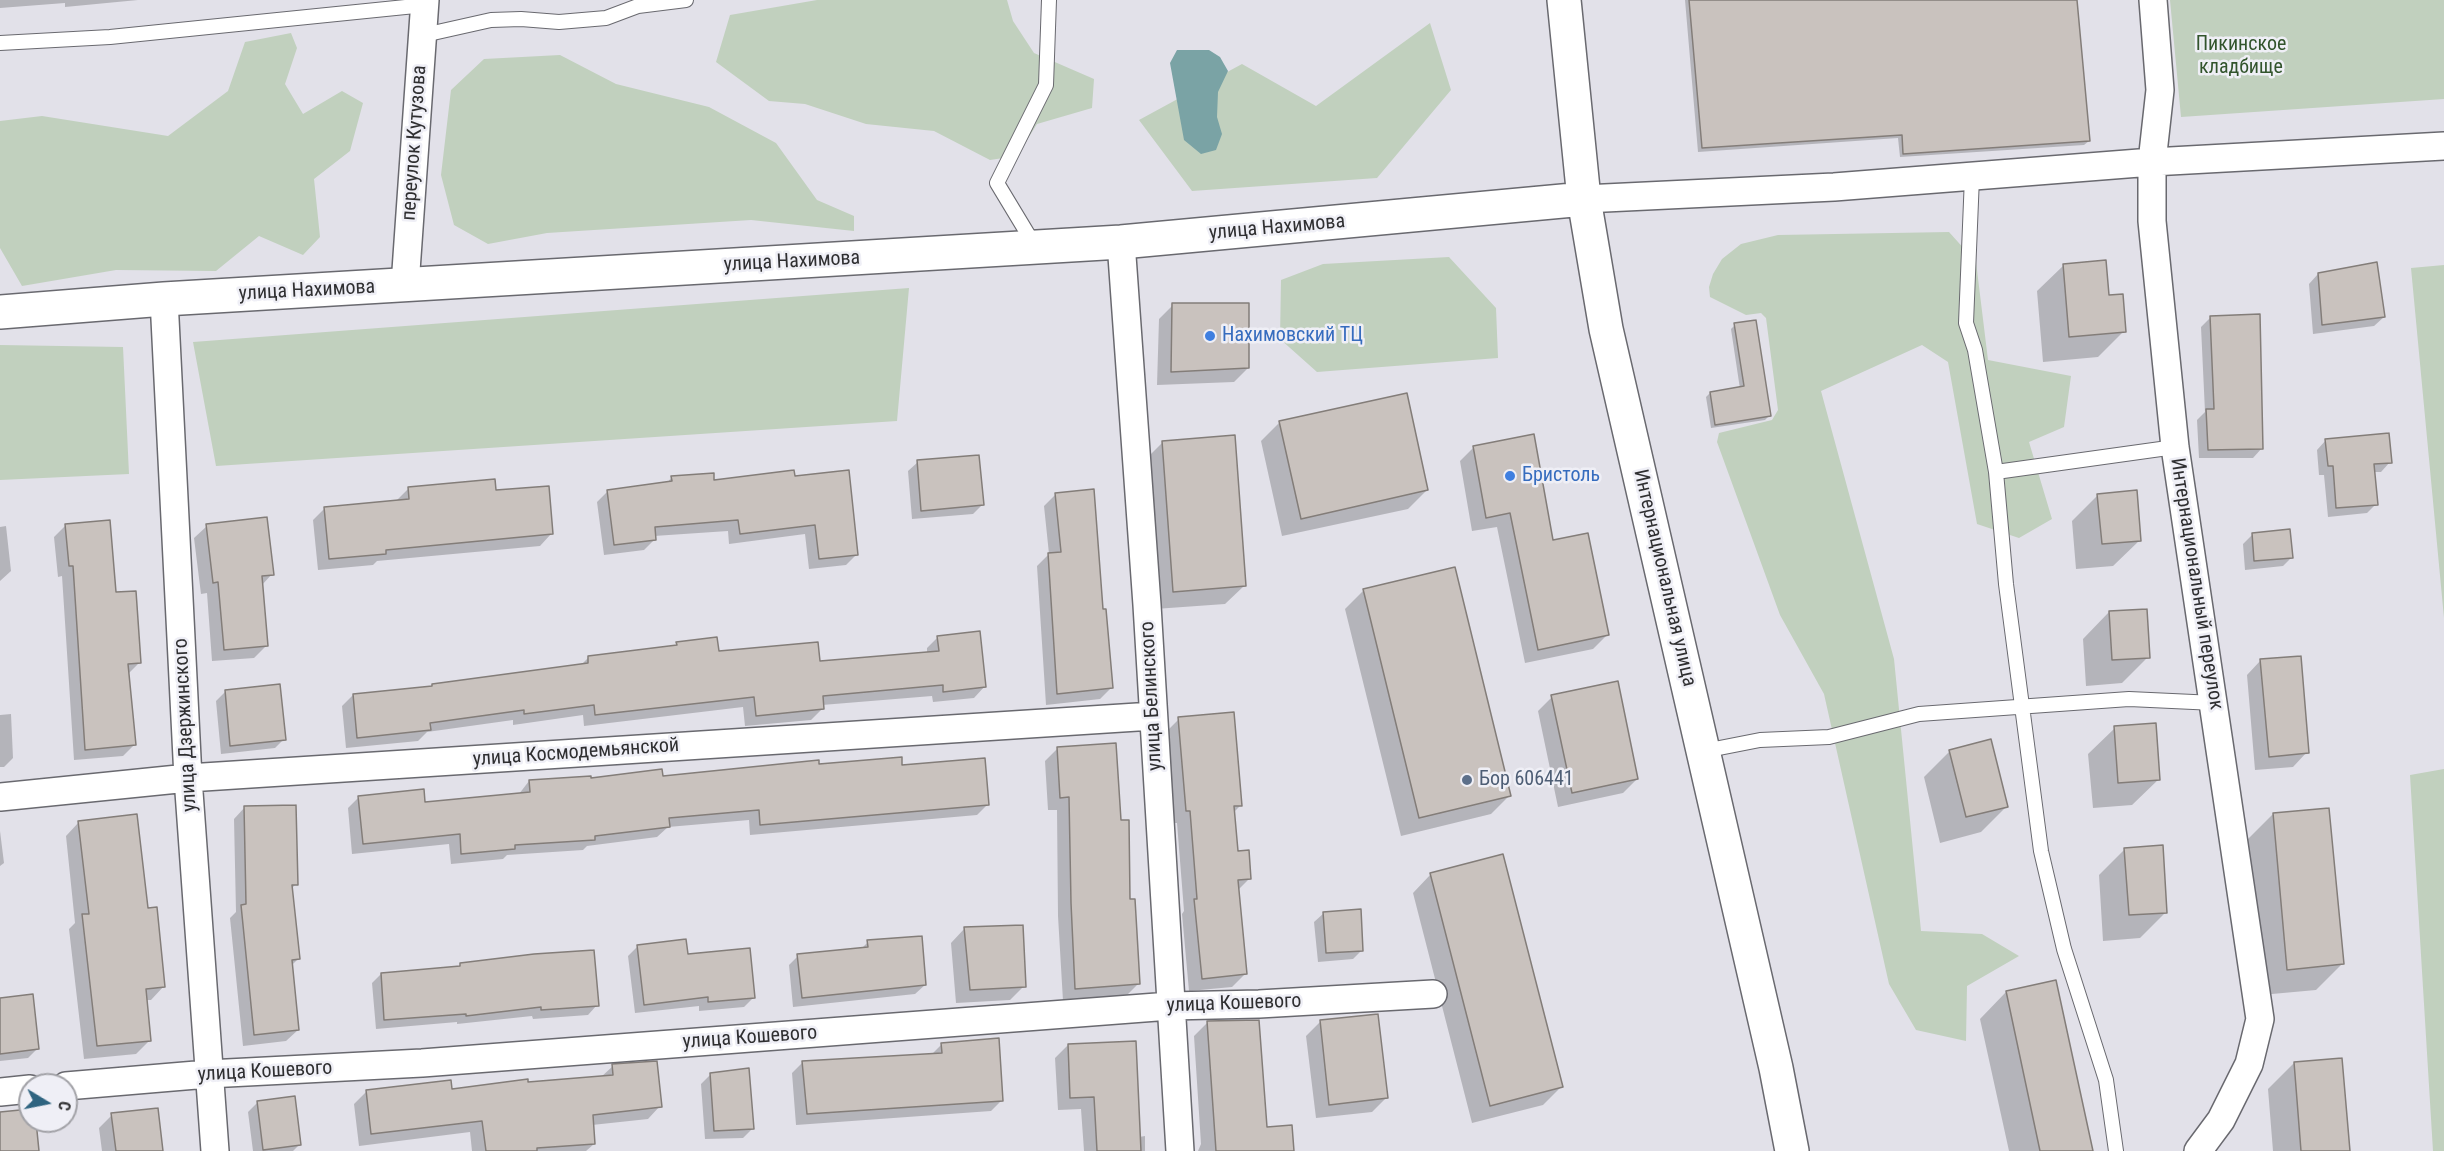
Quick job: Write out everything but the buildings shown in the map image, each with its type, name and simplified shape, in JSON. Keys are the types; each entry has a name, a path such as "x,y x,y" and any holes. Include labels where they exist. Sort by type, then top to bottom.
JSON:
{"main road":[{"name":"Интернациональная улица","path":"1564,0 1584,199 1606,329 1776,1068 1792,1151"},
{"name":"улица Нахимова","path":"0,312 164,299 1121,242 1584,199"}],"street":[{"name":"Интернациональный переулок","path":"2153,0 2160,90 2152,162 2152,221 2175,447 2260,1019 2249,1064 2221,1120 2198,1151"},
{"name":"переулок Кутузова","path":"405,285 425,2"},
{"path":"1584,199 1715,194 1972,177 2152,162 2444,146"},
{"name":"улица Белинского","path":"1121,242 1147,604 1180,1151"},
{"name":"улица Дзержинского","path":"164,299 188,778 215,1151"},
{"name":"улица Космодемьянской","path":"0,797 188,778 1153,716"},
{"name":"улица Кошевого","path":"78,1085 208,1074 422,1063 1170,1006 1258,1004 1433,994"},
{"path":"0,1092 18,1090"}],"lane":[{"path":"424,35 491,20 521,18 559,22 606,18 638,6 686,0"},
{"path":"1036,247 997,183 1046,84 1049,0"},
{"path":"0,43 110,37 425,2"},
{"path":"1972,177 1966,323 1974,350 1996,472 2020,706 2041,850 2064,949 2106,1080 2116,1151"},
{"path":"1996,472 2175,447"},
{"path":"1704,751 1760,740 1829,737 1919,714 2129,699 2214,703"}],"green space":[{"path":"817,0 1007,0 1013,21 1034,53 1094,79 1092,108 1037,124 1017,156 990,160 934,131 866,124 805,104 769,101 716,62 730,15"},
{"name":"Пикинское кладбище","path":"2170,0 2444,0 2444,99 2181,117"},
{"path":"1430,23 1451,90 1377,178 1192,191 1139,120 1242,64 1316,106"},
{"path":"291,33 297,48 285,84 303,114 342,91 363,103 350,151 314,179 320,237 303,255 259,236 216,271 116,270 22,286 0,248 0,121 42,116 168,136 228,91 245,42"},
{"path":"560,55 616,84 709,107 776,143 817,200 854,216 854,231 751,220 547,233 488,244 454,225 441,175 451,90 484,59"},
{"path":"1949,232 1976,262 1988,360 2071,376 2064,427 2029,442 2052,519 2019,538 1977,524 1948,362 1922,345 1821,391 1894,659 1921,931 1982,934 2019,956 1967,986 1966,1041 1916,1030 1889,984 1824,694 1780,615 1717,442 1719,433 1772,420 1778,410 1766,318 1761,313 1746,315 1710,297 1709,287 1713,274 1722,259 1741,244 1778,235"},
{"path":"1449,257 1496,308 1498,358 1317,372 1280,339 1281,280 1323,264"},
{"path":"2444,265 2444,618 2411,268"},
{"path":"909,288 897,421 216,466 193,342"},
{"path":"0,345 123,347 129,474 0,480"},
{"path":"2444,769 2444,1151 2433,1151 2410,775"}],"water":[{"path":"1177,50 1209,50 1220,57 1228,71 1218,92 1217,117 1222,134 1216,150 1201,154 1184,140 1170,63"}],"place":[{"name":"Нахимовский ТЦ","path":"1210,336"},
{"name":"Бристоль","path":"1510,476"},
{"name":"Бор 606441","path":"1467,780"}]}
